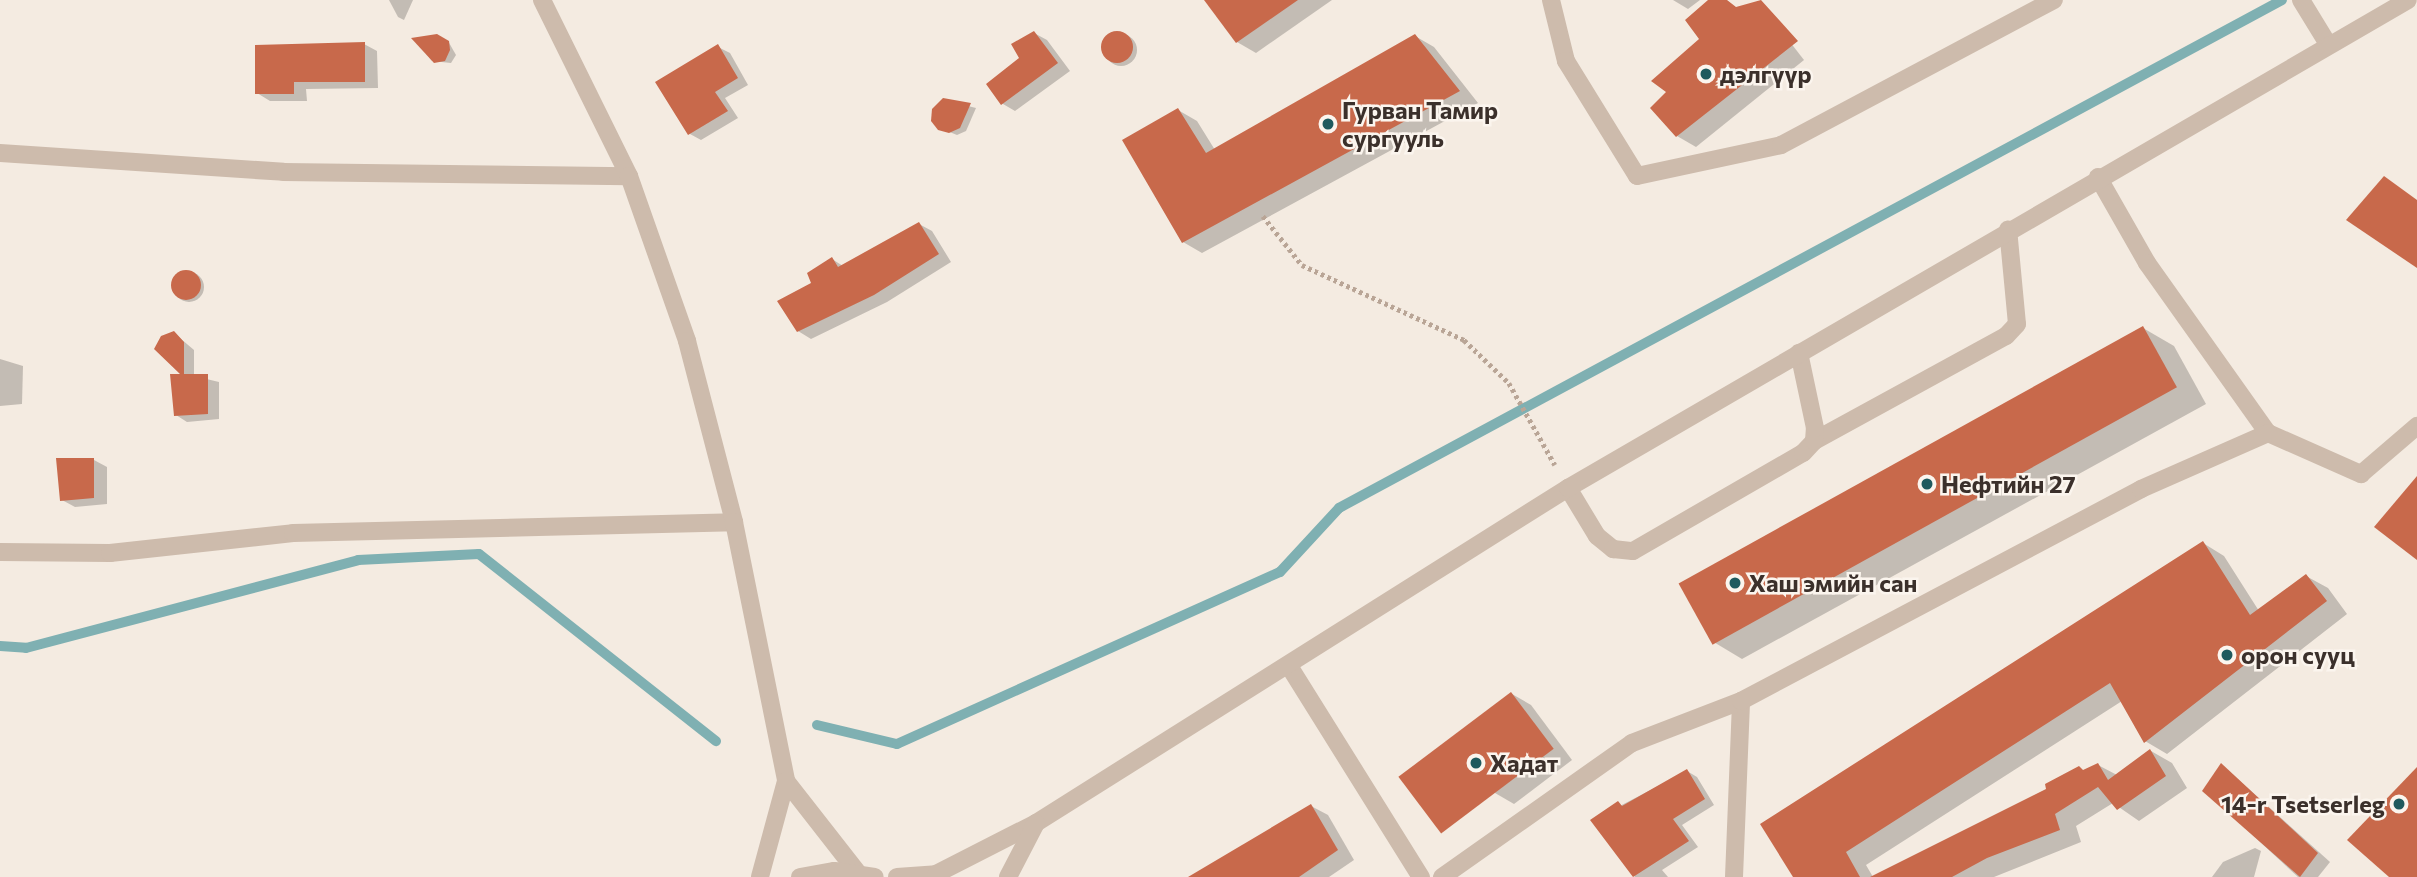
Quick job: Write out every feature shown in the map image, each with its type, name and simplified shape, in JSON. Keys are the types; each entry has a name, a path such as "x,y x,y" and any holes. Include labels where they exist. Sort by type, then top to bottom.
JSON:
{"street":[{"path":"542,0 629,176 687,341 734,522 786,781 760,877"},
{"path":"1550,0 1566,61 1637,176 1781,145 2054,0"},
{"path":"897,877 936,874 1036,823 1568,488 2008,229 2408,0"},
{"path":"2304,6 2328,44"},
{"path":"0,153 283,172 629,176"},
{"path":"2098,177 2147,263 2268,433 2361,474 2417,426"},
{"path":"1568,488 1597,536 1613,549 1633,551 1803,453 1814,441 2006,336 2017,324 2008,229"},
{"path":"1799,353 1815,428 1814,441"},
{"path":"1442,877 1632,743 1741,701 2141,489 2268,433"},
{"path":"0,552 110,553 293,533 734,522"},
{"path":"1289,666 1421,877"},
{"path":"1734,877 1741,701"},
{"path":"786,781 866,875"},
{"path":"1008,877 1036,823"},
{"path":"800,877 866,875"}],"path":[{"path":"1263,216 1302,265 1464,340 1511,388 1568,488"}],"building":[{"path":"1204,0 1298,0 1236,43"},
{"name":"дэлгүүр","path":"1708,0 1727,0 1736,7 1761,0 1798,41 1676,137 1650,108 1666,92 1651,81 1699,39 1685,20"},
{"path":"1034,31 1058,63 1001,105 986,84 1019,58 1011,44"},
{"path":"1117,31 1128,36 1133,47 1128,58 1117,63 1106,58 1101,47 1106,36"},
{"path":"437,34 449,41 450,50 445,61 434,63 411,38"},
{"name":"Гурван Тамир сургууль","path":"1415,34 1460,91 1182,243 1122,140 1178,108 1206,153"},
{"path":"365,42 365,82 294,82 294,94 255,94 255,45"},
{"path":"718,44 738,78 715,92 728,111 688,135 655,82"},
{"path":"943,98 971,103 960,128 949,133 938,130 931,121 932,109"},
{"path":"2384,176 2417,200 2417,268 2346,220"},
{"path":"919,222 939,254 874,295 797,332 777,301 811,283 807,273 832,257 838,267"},
{"path":"186,270 196,275 201,285 196,295 186,300 176,295 171,285 176,275"},
{"name":"Нефтийн 27","path":"2143,326 2177,387 1713,645 1679,583"},
{"path":"174,331 184,342 184,374 208,374 208,414 174,416 170,374 180,374 154,349 161,336"},
{"path":"56,458 94,458 94,498 60,501"},
{"path":"2417,476 2417,560 2374,527"},
{"path":"2203,541 2250,615 2306,574 2327,601 2144,743 2110,683 1846,852 1860,877 1793,877 1760,824"},
{"name":"Хадат","path":"1511,692 1554,749 1441,834 1398,777"},
{"path":"2150,749 2166,776 2117,810 2098,787 2055,814 2060,830 1987,858 1952,877 1870,877 2046,789 2045,784 2079,766 2083,770 2098,763 2108,780"},
{"path":"2221,763 2318,853 2300,877 2202,791"},
{"name":"14-r Tsetserleg","path":"2417,767 2417,877 2389,877 2347,840"},
{"path":"1687,769 1705,799 1673,819 1689,841 1633,877 1590,820 1618,801 1622,806"},
{"path":"1311,804 1338,850 1299,877 1188,877"}],"waterway":[{"path":"817,725 897,744 1280,572 1339,508 2282,0"},
{"path":"0,646 26,648 358,560 479,554 716,741"}],"place":[{"name":"дэлгүүр","path":"1706,74"},
{"name":"Гурван Тамир сургууль","path":"1328,124"},
{"name":"Нефтийн 27","path":"1927,484"},
{"name":"Хаш эмийн сан","path":"1735,583"},
{"name":"орон сууц","path":"2227,655"},
{"name":"Хадат","path":"1476,763"},
{"name":"14-r Tsetserleg","path":"2399,804"}]}
